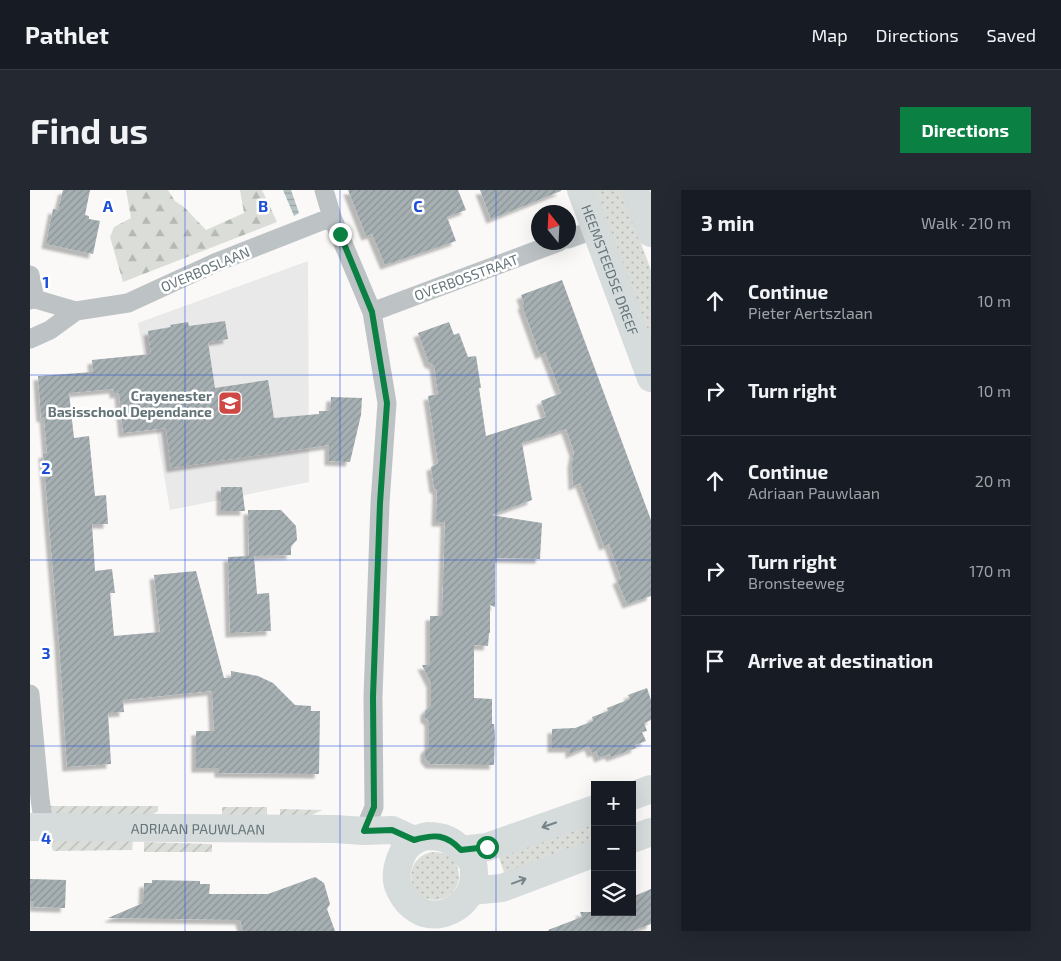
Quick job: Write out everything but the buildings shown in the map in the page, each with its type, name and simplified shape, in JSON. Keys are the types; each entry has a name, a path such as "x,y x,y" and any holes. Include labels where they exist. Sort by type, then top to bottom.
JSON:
{"street":[{"path":"324,190 332,217 372,312 387,403 380,503 373,697 374,807 364,831 398,865"},
{"name":"HEEMSTEEDSE DREEF","path":"581,190 651,378"},
{"path":"635,190 651,233"},
{"name":"OVERBOSLAAN","path":"30,275 33,300 76,311 128,302 217,262 332,217"},
{"path":"576,236 596,229"},
{"name":"OVERBOSSTRAAT","path":"372,312 538,250"},
{"name":"OVERBOSLAAN","path":"30,339 50,330 76,311"},
{"path":"30,694 40,799 37,827"},
{"path":"636,795 651,789"},
{"path":"461,850 487,847 591,810"},
{"name":"ADRIAAN PAUWLAAN","path":"37,827 392,830 414,840"},
{"path":"636,838 651,832"},
{"path":"427,836 439,836 452,841 461,850 473,864 474,878 471,891 446,922 424,913 406,901 397,885 398,865 403,852 414,840 427,836"},
{"path":"471,891 502,888 591,855"}],"shaded area":[{"path":"283,190 291,190 299,213 294,216"},
{"name":"Crayenester Basisschool Dependance","path":"308,261 309,482 170,510 138,323"}],"green space":[{"path":"126,190 168,190 175,201 184,207 206,230 244,213 240,190 262,190 277,222 123,282 110,237 114,227 131,218"},
{"path":"593,190 621,190 651,270 651,347"},
{"path":"47,806 158,806 158,811 148,817 56,816 47,810"},
{"path":"222,807 267,807 267,820 222,818"},
{"path":"280,809 322,810 308,817 280,819"},
{"path":"591,820 591,846 506,878 498,855"},
{"path":"50,841 133,841 132,850 53,851"},
{"path":"144,842 212,844 212,852 144,852"},
{"path":"430,852 440,852 452,859 459,871 459,881 452,893 440,900 430,900 422,896 415,889 411,881 411,871 415,863 422,856"}],"place":[{"name":"Crayenester Basisschool Dependance","path":"230,403"}],"route":[{"path":"340,234 372,312 387,403 380,503 373,697 375,789 374,807 364,831 392,830 414,840 427,836 439,836 452,841 461,850 487,847"}]}
